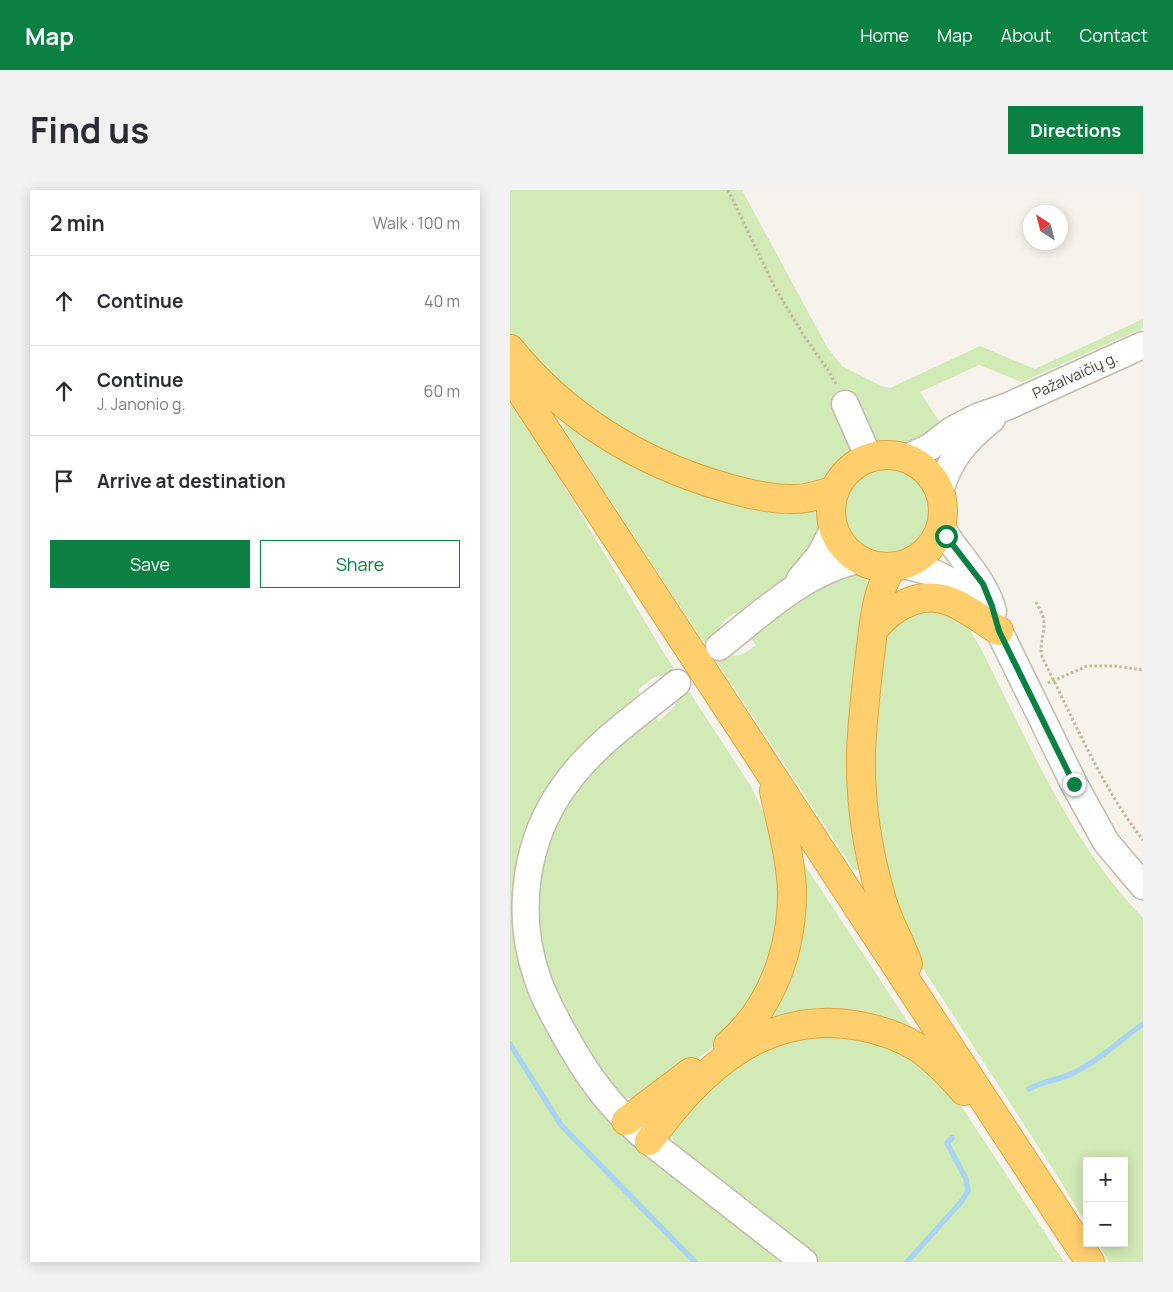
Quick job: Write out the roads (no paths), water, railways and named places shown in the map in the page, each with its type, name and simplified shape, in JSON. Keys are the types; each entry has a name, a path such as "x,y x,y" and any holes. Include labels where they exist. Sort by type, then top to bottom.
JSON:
{"highway":[{"path":"510,349 526,368 565,406 617,442 651,461 696,479 741,492 772,497 802,498 835,490"},
{"path":"510,375 1090,1262"},
{"path":"894,456 906,458 926,471 940,491 943,515 936,540 917,559 898,566 869,565 859,560 843,546 834,528 831,516 835,490 843,477 854,466 869,458 894,456"},
{"path":"898,566 882,585 873,630 865,694 861,754 863,802 881,898 902,947 923,1008"},
{"path":"873,630 891,612 908,602 921,598 936,598 949,600 960,605 999,631"},
{"path":"626,1121 740,1035 755,1017 771,991 788,938 792,892 789,865 772,777"},
{"path":"649,1141 667,1116 694,1087 747,1044 767,1034 788,1027 810,1023 843,1023 876,1029 896,1036 917,1047 948,1074 1010,1141"}],"street":[{"name":"Pažalvaičių g.","path":"906,458 930,447 952,430 977,417 1006,407 1143,345"},
{"path":"845,404 869,458"},
{"name":"Pažalvaičių g.","path":"940,491 949,465 963,446 1006,407"},
{"path":"941,527 955,549 983,584 999,631 1074,784 1106,842 1143,886"},
{"path":"788,593 820,555 834,528"},
{"path":"719,647 788,593 829,569 859,560"},
{"path":"898,566 934,573 962,587 999,631"},
{"path":"677,683 593,752 577,768 553,804 536,839 528,873 525,904 526,931 530,955 540,986 570,1044 604,1097 626,1121 649,1141 804,1262"}],"waterway":[{"path":"1029,1089 1083,1068 1143,1024"},
{"path":"510,1044 561,1125 695,1262"},
{"path":"907,1262 961,1202 968,1191 966,1179 947,1143 952,1138"}]}
